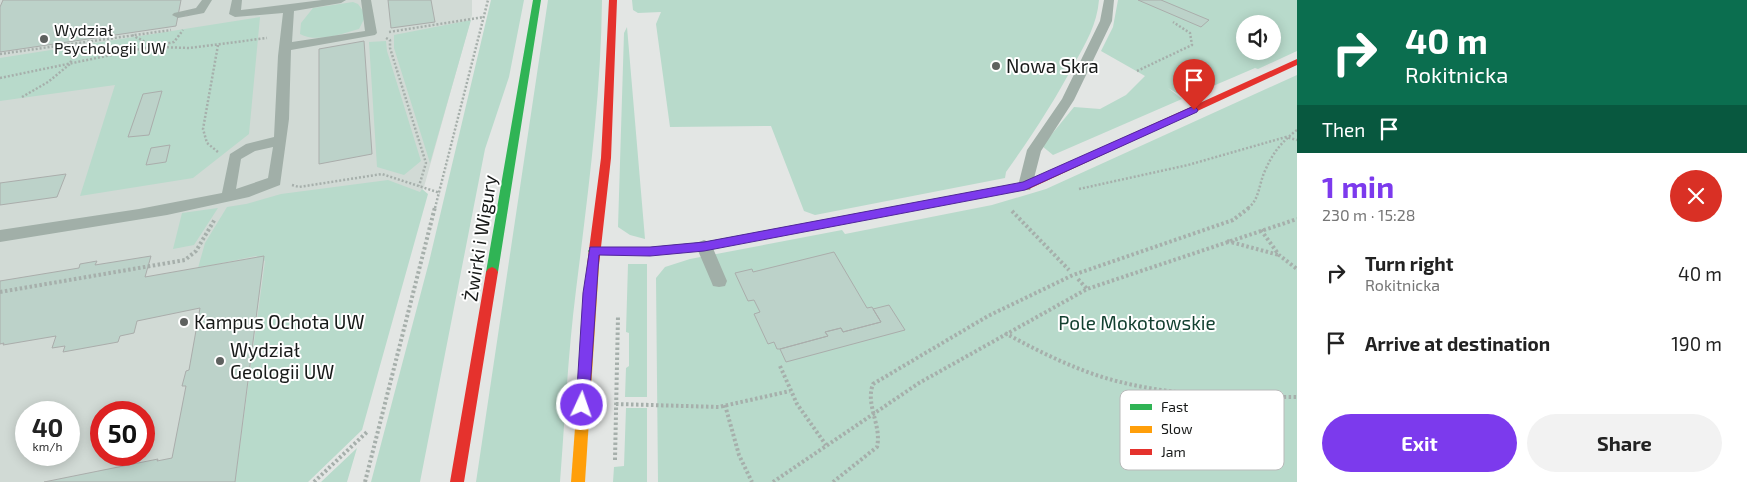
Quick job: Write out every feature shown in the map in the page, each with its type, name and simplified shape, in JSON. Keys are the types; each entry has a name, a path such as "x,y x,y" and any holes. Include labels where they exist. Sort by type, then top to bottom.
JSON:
{"main road":[{"name":"Żwirki i Wigury","path":"457,482 537,0"},
{"path":"578,482 589,293 605,175 614,0"},
{"path":"594,251 650,251 704,246 1025,186 1297,62"}],"lane":[{"path":"184,16 200,11 206,5 207,0"},
{"path":"237,0 235,14 341,0"},
{"path":"287,41 371,33 366,0"},
{"path":"1025,186 1034,150 1068,100 1106,21 1109,0"},
{"path":"0,236 184,207 264,188 275,180 289,8"},
{"path":"228,196 235,156 251,147 279,140"},
{"path":"704,246 719,281"}],"path":[{"path":"366,482 488,0"},
{"path":"371,33 389,32 484,17"},
{"path":"1137,71 1192,45 1193,39 1190,32 1173,22"},
{"path":"0,54 184,28 174,42 0,78"},
{"path":"371,33 390,40 390,48 426,163 419,186"},
{"path":"132,35 148,45 189,48 287,41"},
{"path":"22,96 48,82 70,64 77,44"},
{"path":"218,45 204,136 209,148 235,156"},
{"path":"1069,190 1109,184 1188,165 1286,137 1297,130"},
{"path":"1286,137 1297,140"},
{"path":"833,482 877,447 880,434 870,392 873,384 988,316 1090,268 1233,220 1246,212 1254,204 1263,174 1275,150 1286,137"},
{"path":"275,180 299,187 382,174 440,193"},
{"path":"994,193 1069,270"},
{"path":"0,292 185,260 196,251 228,196"},
{"path":"772,482 919,384 1005,333 1087,289 1297,219"},
{"path":"1260,230 1279,255 1297,269"},
{"path":"1227,241 1279,255"},
{"path":"1078,280 1087,289"},
{"path":"615,460 619,311"},
{"path":"1005,333 1069,365 1127,383 1170,390"},
{"path":"780,366 790,391 826,445"},
{"path":"616,404 725,406 790,391"},
{"path":"1284,398 1297,398"},
{"path":"725,406 739,456 752,482"},
{"path":"314,482 368,430"}],"shaded area":[{"name":"Kampus Ochota UW","path":"0,0 472,0 472,15 424,187 235,482 0,482"}],"green space":[{"path":"491,0 524,0 509,77 485,149 420,482 371,482 429,262"},
{"path":"548,0 602,0 596,109 571,338 560,482 476,482"},
{"path":"632,0 1099,0 1093,25 1083,49 1050,106 1006,172 1005,178 815,215 804,211 771,126 670,127 656,24 661,12 638,13 633,10"},
{"path":"1118,0 1297,0 1297,51 1281,58 1281,15 1236,15 1236,60 1278,60 1185,98 1168,88 1182,99 1053,155 1042,146 1074,107 1100,109 1126,95 1145,76 1101,51 1113,27"},
{"path":"353,2 358,4 366,15 359,29 321,38 306,37 300,34 301,23 313,8"},
{"path":"260,17 249,134 193,178 80,196 115,85 0,101 0,58"},
{"path":"471,20 430,163 394,48 394,35"},
{"path":"627,27 645,239 630,235 618,227 624,33"},
{"path":"386,41 387,51 421,161 404,175 377,167 369,42"},
{"name":"Pole Mokotowskie","path":"1297,75 1297,482 658,482 656,278 665,267 690,259 842,230 845,234 992,205 1046,189"},
{"path":"388,180 420,192 422,189 428,194 362,430 308,482 235,482 265,261 256,256 198,268 205,243 227,207 246,204 281,194"},
{"path":"218,208 194,245 173,249 182,213"},
{"path":"628,264 647,264 647,397 625,397 626,368 629,366 629,333 626,332"},
{"path":"626,408 647,408 647,482 613,482 614,467 624,466"},
{"path":"357,448 347,482 321,482"}],"building":[{"name":"Wydział Psychologii UW","path":"3,0 181,0 176,26 0,52 0,7"},
{"path":"388,0 431,0 435,22 391,28"},
{"path":"1138,0 1161,0 1209,20 1201,27"},
{"path":"364,41 372,154 319,164 319,49"},
{"path":"162,91 149,135 128,137 143,94"},
{"path":"170,145 166,162 146,165 151,148"},
{"path":"66,174 57,197 0,205 0,183"},
{"path":"834,252 867,308 872,307 881,322 843,332 841,328 825,332 828,336 780,349 777,349 774,342 768,344 754,314 760,312 754,300 748,301 735,273 752,269 753,272"},
{"name":"Wydział Geologii UW","path":"151,256 145,277 264,256 235,482 44,482 123,466 155,466 155,460 158,459 157,461 172,458 186,386 182,386 186,371 189,370 200,308 137,321 134,333 120,336 118,342 63,352 65,346 52,348 56,336 0,344 0,281 79,268 80,264 97,261 95,265"},
{"path":"889,305 905,330 786,362 780,349 828,336 825,332 841,328 843,332 881,322 873,309"}],"traffic: fast":[{"path":"492,272 537,0"},
{"path":"594,251 651,251 704,246 1008,189"}],"traffic: slow":[{"path":"578,482 593,265"}],"traffic: jam":[{"path":"593,265 606,158 613,0"},
{"path":"1008,189 1025,186 1297,62"},
{"path":"457,482 492,272"}],"place":[{"name":"Wydział Psychologii UW","path":"44,39"},
{"name":"Nowa Skra","path":"996,66"},
{"name":"Kampus Ochota UW","path":"184,322"},
{"name":"Wydział Geologii UW","path":"220,361"}],"route":[{"path":"582,405 589,293 594,251 650,251 704,246 1025,186 1194,110"}]}
